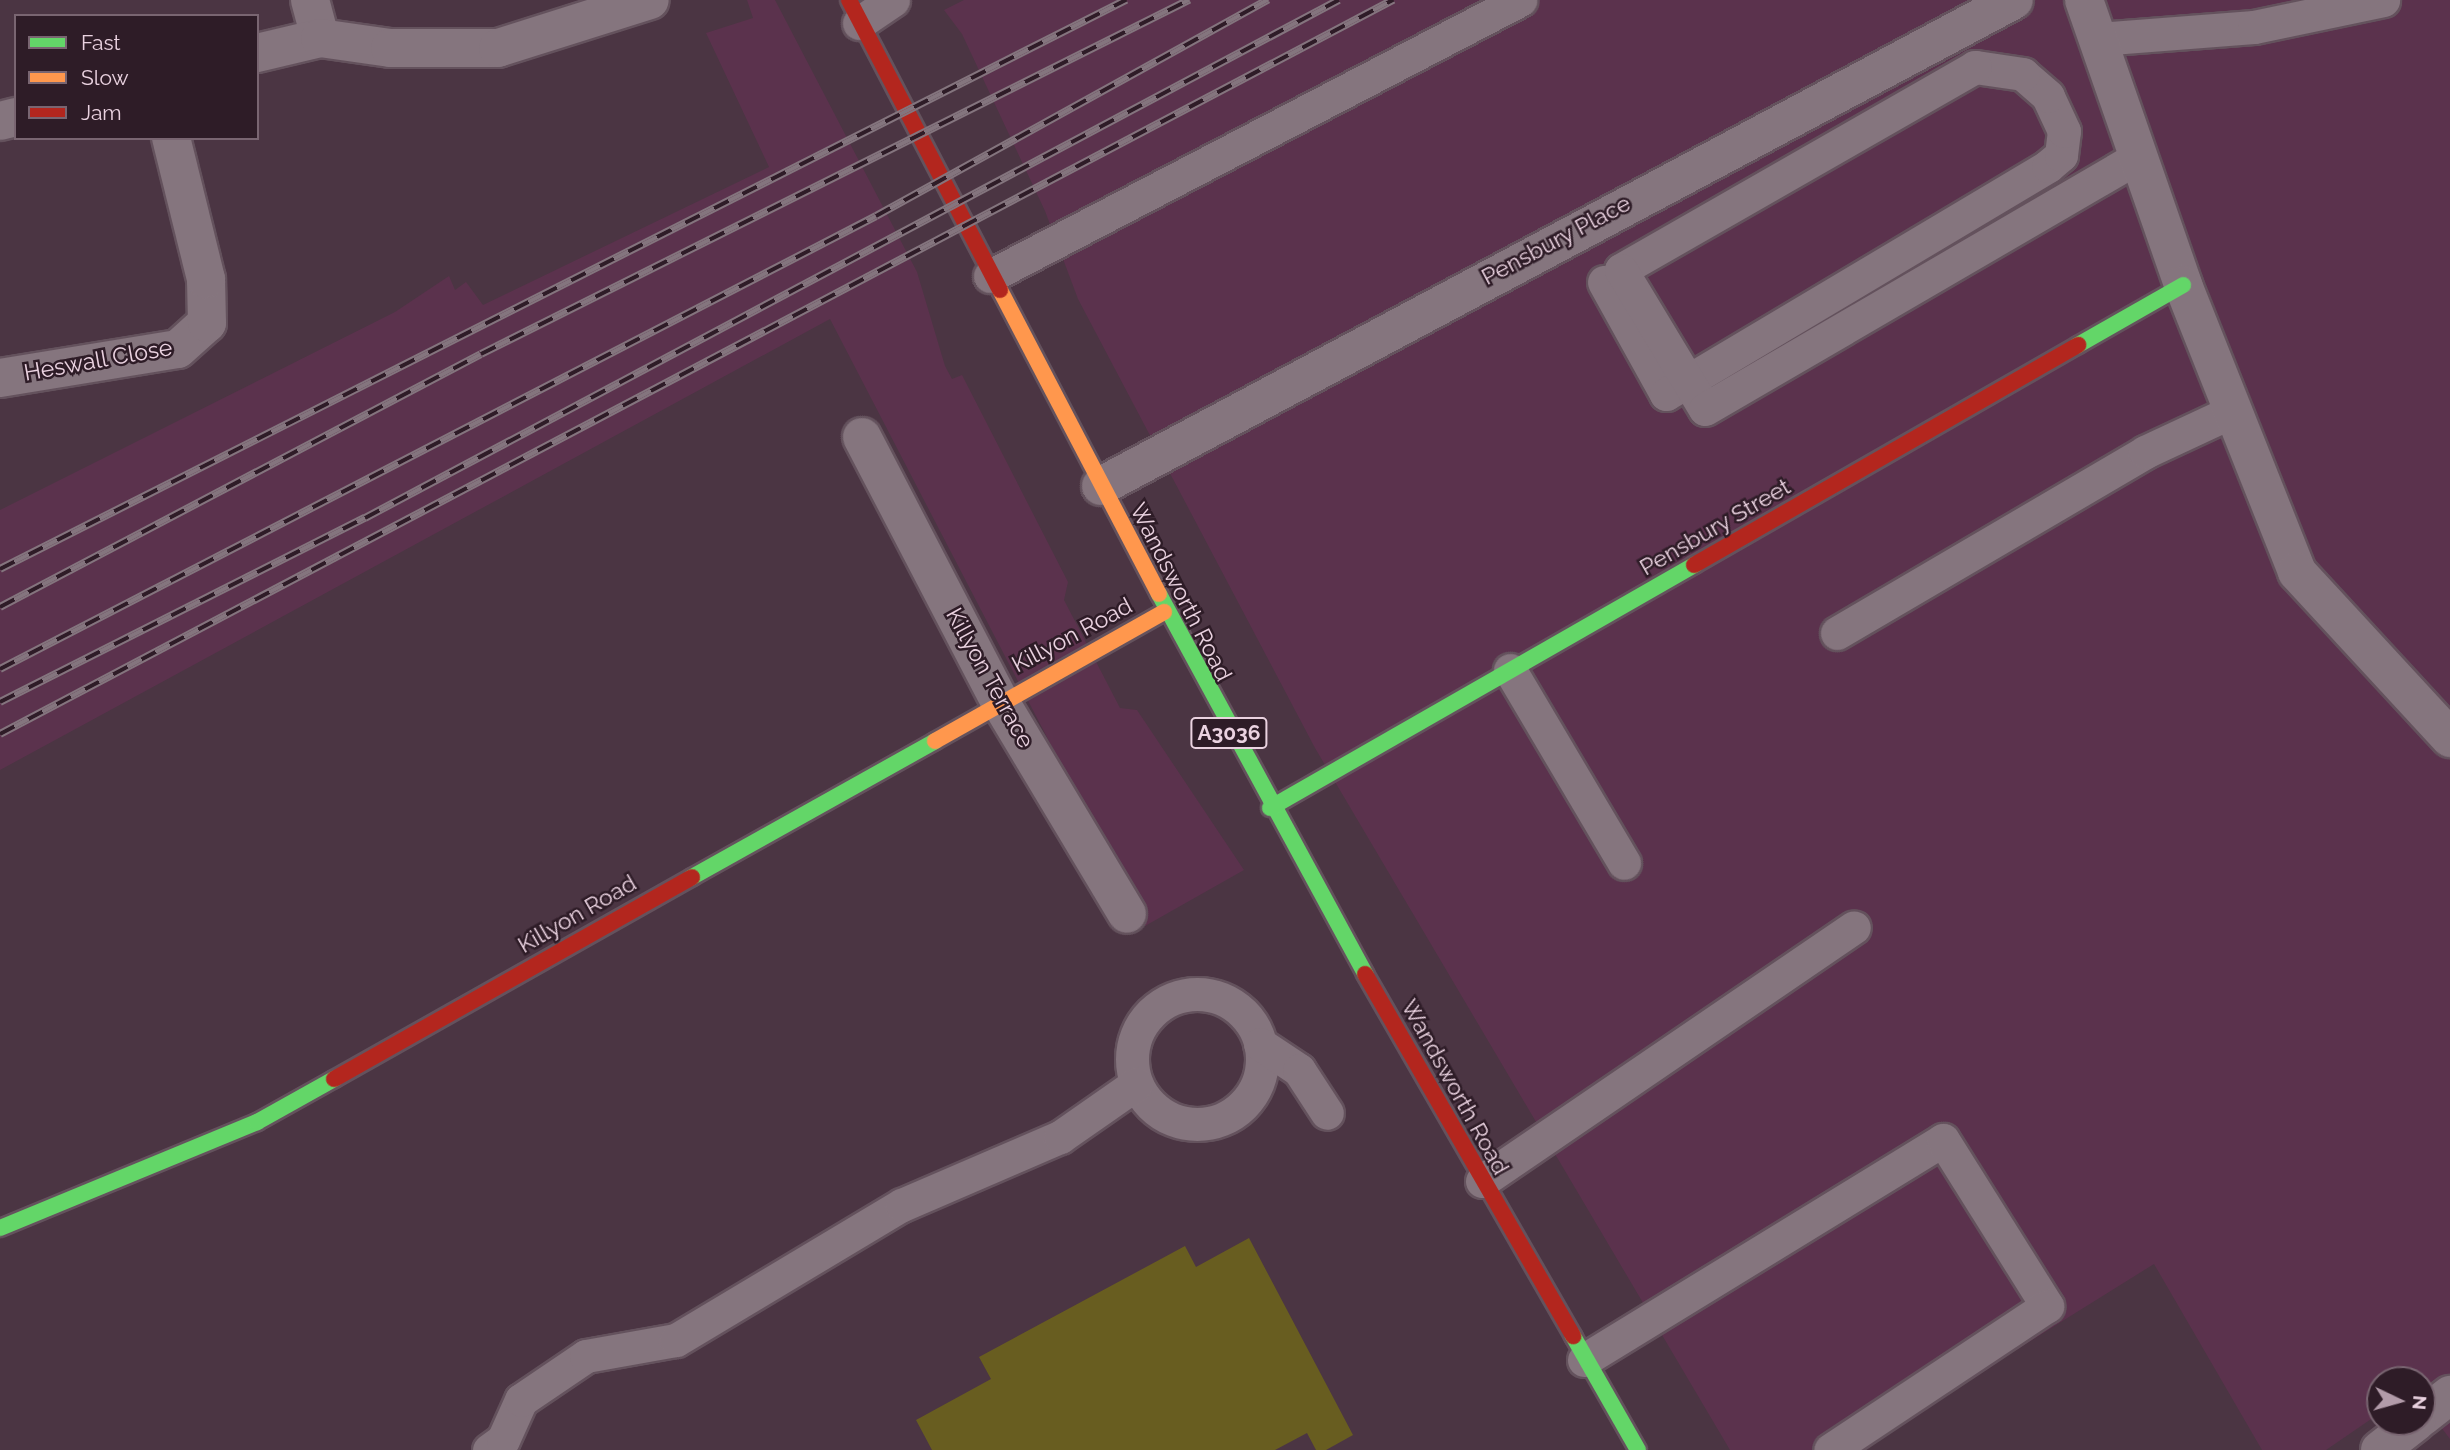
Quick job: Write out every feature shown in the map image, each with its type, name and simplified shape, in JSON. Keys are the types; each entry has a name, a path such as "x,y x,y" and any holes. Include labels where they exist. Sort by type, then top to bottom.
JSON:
{"street":[{"path":"310,0 320,38"},
{"path":"259,53 320,38 390,48 498,48 650,0"},
{"name":"Pensbury Place","path":"1101,486 2014,0"},
{"path":"2084,0 2183,285 2297,572 2450,738"},
{"name":"Wandsworth Road","path":"854,11 1164,612 1270,808 1638,1450"},
{"name":"Heswall Close","path":"0,377 178,349 207,323 206,279 171,140"},
{"name":"Pensbury Street","path":"1270,808 2183,285"},
{"name":"Killyon Terrace","path":"862,437 999,700 1127,914"},
{"name":"Killyon Road","path":"0,1228 257,1122 999,700 1164,612"},
{"path":"2436,1406 2450,1395"},
{"path":"2380,1450 2398,1436"}],"lane":[{"path":"854,11 894,0"},
{"path":"990,276 1520,0"},
{"path":"2098,39 2254,27 2383,0"},
{"path":"1604,282 1666,394 1678,386 1690,379 1833,294 1881,265 2048,166 2061,155 2064,131 2048,96 2023,74 1975,67 1620,270 1628,282 1684,374 1691,386 1705,409 2138,157"},
{"path":"1837,634 2145,452 2233,411"},
{"path":"1510,670 1623,863"},
{"path":"1482,1181 1854,927"},
{"path":"1177,996 1220,997 1253,1024 1260,1044 1256,1087 1227,1118 1206,1125 1164,1116 1136,1084 1133,1041 1142,1022 1177,996"},
{"path":"1260,1044 1299,1070 1327,1113"},
{"path":"489,1450 503,1440 521,1400 586,1356 676,1340 902,1205 1060,1138 1136,1084"},
{"path":"1584,1360 1943,1140 2047,1306 1830,1450"}],"shaded area":[{"path":"747,0 775,0 917,272 945,366 952,379 962,375 1068,582 1064,600 1120,708 1137,710 1244,870 1145,926 830,319 0,770 0,510 395,312 449,276 455,290 466,282 483,305 769,167 706,33 753,18"},
{"path":"964,0 2450,0 2450,1439 2436,1420 2436,1366 2366,1366 2366,1423 2326,1450 2262,1450 2154,1264 1855,1450 1730,1450 1315,748 1078,299 1045,211 962,34 944,10"},
{"path":"1249,1238 1353,1435 1326,1450 1316,1450 1307,1433 1275,1450 932,1450 916,1420 991,1379 979,1357 1185,1246 1196,1267"}],"railway":[{"path":"0,569 1126,0"},
{"path":"0,607 481,354 1189,0"},
{"path":"0,669 876,216 1268,0"},
{"path":"0,702 365,518 1339,0"},
{"path":"0,734 1393,0"}],"traffic: fast":[{"path":"2078,345 2183,285"},
{"path":"1270,808 1694,565"},
{"path":"1159,594 1365,974"},
{"path":"692,877 935,741"},
{"path":"0,1228 257,1122 334,1079"},
{"path":"1573,1336 1638,1450"}],"traffic: slow":[{"path":"1000,290 1159,594"},
{"path":"935,741 1164,612"}],"traffic: jam":[{"path":"849,0 1000,290"},
{"path":"1694,565 2078,345"},
{"path":"334,1079 692,877"},
{"path":"1365,974 1573,1336"}]}
